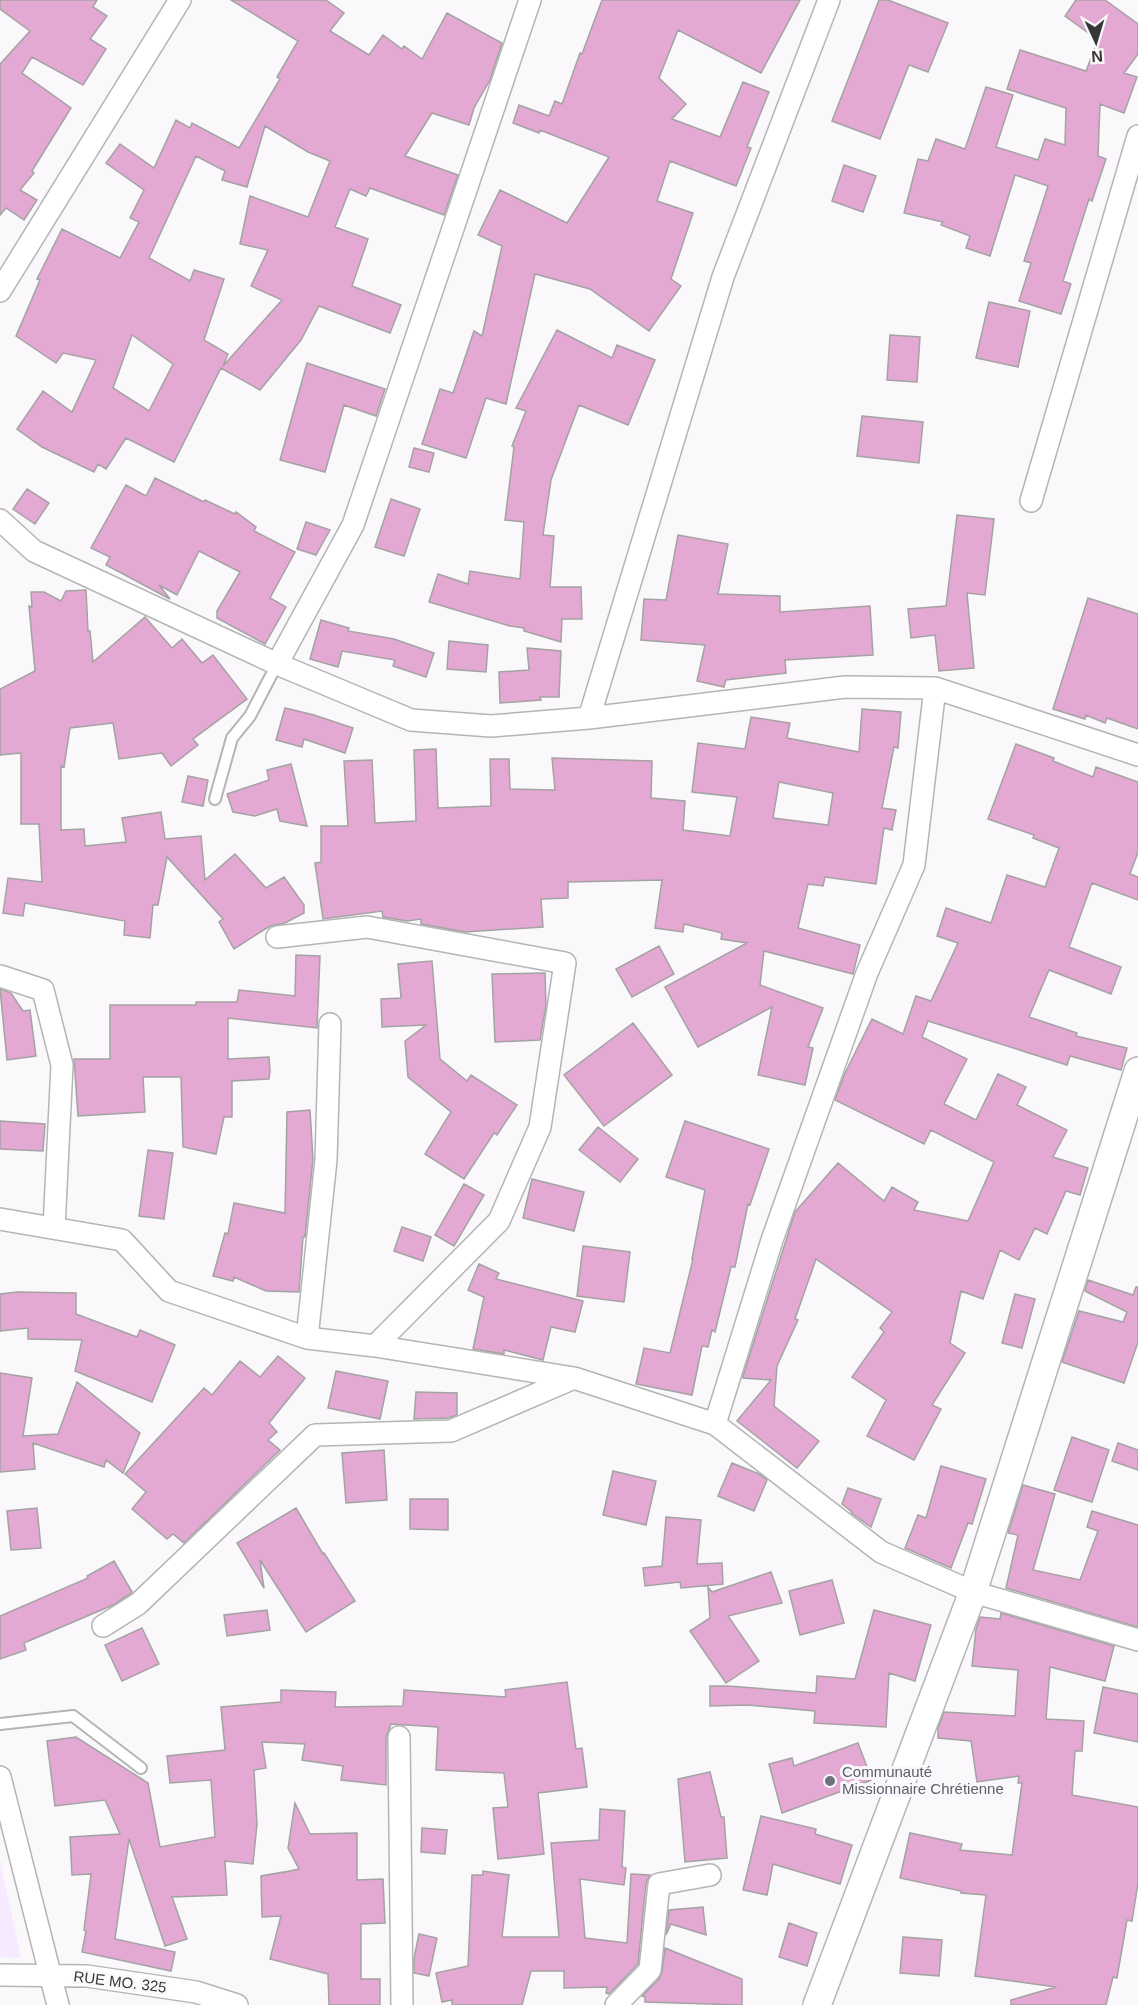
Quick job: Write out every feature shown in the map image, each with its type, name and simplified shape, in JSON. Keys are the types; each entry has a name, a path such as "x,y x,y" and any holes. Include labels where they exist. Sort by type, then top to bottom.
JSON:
{"street":[{"path":"0,291 180,0"},
{"path":"277,664 353,525 530,0"},
{"path":"589,718 723,276 829,0"},
{"path":"1031,501 1138,136"},
{"path":"0,520 34,551 277,664 411,720 491,726 589,718 845,687 935,688 1138,755"},
{"path":"715,1424 772,1240 859,995 914,865 935,688"},
{"path":"277,937 367,927 564,963 540,1127 499,1221 375,1346"},
{"path":"0,976 44,990 63,1065 54,1228"},
{"path":"307,1338 326,1160 330,1024"},
{"path":"817,2005 973,1592 1138,1071"},
{"path":"0,1219 122,1240 169,1291 307,1338 375,1346 574,1378 715,1424 881,1552 973,1592 1138,1640"},
{"path":"103,1626 138,1604 315,1435 451,1431 574,1378"},
{"path":"399,1737 402,2005"},
{"path":"0,1777 58,2005"},
{"path":"616,2005 650,1970 659,1884 710,1875"},
{"name":"RUE MO. 325","path":"0,1975 87,1976 237,2005"}],"lane":[{"path":"215,799 232,738 250,716 277,664"},
{"path":"0,1724 73,1716 141,1768"}],"shaded area":[{"path":"0,1860 21,1958 0,1957"}],"building":[{"path":"0,0 97,0 93,7 107,16 90,39 106,49 83,85 32,57 22,73 71,108 32,171 34,173 20,190 37,200 24,220 6,208 0,215 0,64 30,31 0,9"},
{"path":"231,0 326,0 344,13 330,31 369,55 383,35 402,49 404,46 422,59 447,13 502,43 490,80 474,108 469,125 432,113 405,156 458,175 444,215 370,188 366,196 350,189 335,227 368,239 352,286 401,305 390,333 319,306 301,340 260,390 221,368 174,462 126,438 106,469 98,464 94,472 42,447 17,429 43,391 72,412 96,360 63,353 56,363 16,336 40,280 37,279 62,229 120,258 139,222 130,218 144,190 106,163 120,144 154,168 176,120 190,128 192,123 239,148 280,79 277,77 298,41","holes":["265,126 308,152 330,161 308,217 250,196 240,244 268,250 251,286 282,300 223,366 228,354 204,340 224,279 194,270 190,281 149,258 196,156 225,171 222,180 247,187","132,335 173,364 149,411 113,388"]},
{"path":"602,0 800,0 761,73 678,30 659,78 686,104 672,119 720,137 743,82 769,92 747,147 751,148 736,186 670,161 657,201 693,213 671,279 681,286 649,331 590,289 535,274 506,404 486,398 466,458 422,444 440,389 453,393 474,331 482,336 502,246 478,235 500,190 567,223 609,157 540,130 539,133 513,123 519,105 549,116 555,101 562,104"},
{"path":"879,0 888,0 948,23 928,72 909,65 880,139 832,121"},
{"path":"1076,0 1105,0 1138,24 1138,54 1124,73 1137,77 1124,113 1100,104 1098,156 1106,159 1092,201 1089,199 1063,281 1071,284 1061,314 1019,301 1031,263 1024,261 1048,186 1015,175 990,256 966,248 970,236 941,225 943,222 904,213 918,159 928,161 936,139 965,149 986,87 1013,95 996,147 1038,160 1045,139 1065,145 1066,108 1007,89 1020,50 1086,71 1098,40 1065,16"},
{"path":"844,165 876,176 863,212 832,201"},
{"path":"989,302 1030,311 1018,367 976,358"},
{"path":"557,330 612,358 617,345 655,360 628,425 579,405 551,480 543,535 554,536 550,587 581,587 582,619 562,619 561,642 524,631 524,628 429,602 438,574 468,584 470,571 520,579 524,522 505,520 514,447 512,446 526,411 516,408"},
{"path":"890,335 920,337 917,382 887,380"},
{"path":"307,363 385,389 376,416 344,405 325,472 280,460"},
{"path":"862,416 923,422 919,463 857,456"},
{"path":"414,448 434,453 429,472 409,467"},
{"path":"155,478 204,502 205,500 235,514 236,512 256,527 254,531 295,552 270,598 286,607 265,644 217,618 217,611 240,572 199,551 177,595 159,585 170,599 106,565 110,557 91,548 126,485 146,496"},
{"path":"27,489 49,503 35,524 13,509"},
{"path":"391,499 420,509 404,556 375,547"},
{"path":"957,515 994,519 985,595 967,593 974,668 939,671 935,635 911,638 908,609 946,606"},
{"path":"306,522 330,530 316,555 297,549"},
{"path":"678,535 728,544 718,594 780,596 780,612 870,606 873,655 785,660 786,673 726,680 724,687 697,681 705,645 641,640 644,599 666,600"},
{"path":"86,590 88,631 90,631 93,662 145,617 172,648 182,639 202,663 213,655 247,699 193,739 198,745 171,766 162,753 119,759 113,723 70,728 64,767 61,766 61,830 84,829 85,846 126,842 122,818 161,812 165,839 201,836 205,880 235,854 266,888 284,877 304,905 304,913 285,923 270,926 234,949 219,922 223,919 167,857 158,905 153,905 150,938 124,935 125,921 25,903 23,916 3,913 8,878 42,882 39,824 21,824 21,753 0,755 0,689 35,671 29,606 32,607 31,592 44,592 61,601 66,591"},
{"path":"1088,598 1138,614 1138,729 1107,718 1105,723 1086,715 1085,719 1053,709"},
{"path":"321,620 349,628 348,631 394,639 434,653 426,677 393,666 395,660 342,651 338,667 310,659"},
{"path":"449,641 488,645 486,672 447,669"},
{"path":"527,648 561,651 559,697 540,697 541,700 500,703 499,672 529,670"},
{"path":"285,708 353,728 345,753 304,739 302,747 276,740"},
{"path":"862,709 901,712 898,748 894,747 882,808 896,810 892,830 884,828 876,884 825,877 823,886 808,884 798,928 860,945 853,974 764,951 760,985 823,1008 808,1047 813,1048 805,1085 758,1075 772,1007 698,1047 665,987 747,943 721,939 722,933 684,924 683,932 655,928 662,880 568,882 568,898 541,899 543,927 465,932 421,924 421,919 407,921 383,917 382,911 323,919 315,863 321,862 321,826 348,826 344,761 372,760 375,823 416,821 414,750 436,749 438,808 491,806 490,759 509,759 510,789 555,790 552,758 652,761 651,798 685,801 683,830 730,836 737,797 692,792 698,743 745,749 751,717 790,723 787,738 859,752","holes":["779,782 833,793 828,825 773,818"]},
{"path":"1016,744 1054,758 1053,761 1093,777 1096,767 1138,782 1138,852 1130,874 1138,877 1138,900 1092,883 1069,947 1121,967 1111,994 1049,970 1029,1017 1077,1033 1076,1036 1127,1048 1121,1070 1070,1056 1067,1065 928,1021 922,1037 967,1059 944,1104 976,1120 998,1074 1026,1087 1017,1105 1067,1130 1053,1157 1088,1168 1080,1195 1066,1191 1047,1234 1035,1228 1019,1260 1000,1250 983,1299 961,1291 950,1343 965,1353 932,1405 941,1409 914,1460 867,1436 886,1400 852,1377 884,1332 880,1328 892,1312 816,1259 795,1319 798,1320 777,1366 774,1406 819,1441 797,1468 737,1421 771,1380 743,1378 743,1376 795,1212 838,1163 884,1201 892,1187 918,1202 914,1210 968,1221 994,1162 931,1130 924,1144 835,1100 845,1073 872,1019 903,1034 916,996 931,1001 958,943 937,936 946,908 991,923 1007,875 1045,887 1059,848 1033,838 1034,835 988,819"},
{"path":"291,764 307,826 280,821 277,809 255,816 233,812 227,794 269,780 267,770"},
{"path":"188,776 208,780 203,806 182,802"},
{"path":"659,946 674,974 632,997 616,969"},
{"path":"296,955 320,956 317,1028 228,1018 228,1059 269,1057 270,1071 269,1079 232,1081 232,1117 224,1117 216,1154 183,1147 181,1077 143,1077 145,1112 78,1116 74,1059 110,1059 110,1005 196,1005 196,1002 237,1002 239,990 295,996"},
{"path":"432,961 440,1059 467,1081 471,1075 517,1105 497,1135 494,1133 464,1179 425,1154 451,1112 408,1077 405,1041 426,1025 382,1027 381,999 401,998 398,964"},
{"path":"545,973 546,1005 540,1040 495,1042 492,974"},
{"path":"0,989 11,993 23,1011 30,1010 36,1056 7,1060"},
{"path":"633,1023 672,1075 604,1126 564,1075"},
{"path":"310,1110 313,1159 299,1292 266,1291 234,1277 233,1281 213,1276 225,1233 228,1234 234,1203 285,1213 287,1112"},
{"path":"0,1121 45,1124 43,1151 0,1149"},
{"path":"685,1121 769,1149 750,1205 748,1204 735,1267 731,1267 715,1332 712,1330 708,1347 702,1346 692,1395 636,1384 644,1348 670,1353 693,1259 705,1190 666,1177"},
{"path":"598,1127 638,1159 620,1182 579,1150"},
{"path":"148,1150 173,1153 164,1219 139,1216"},
{"path":"532,1179 584,1192 574,1231 523,1218"},
{"path":"464,1184 484,1195 454,1246 435,1235"},
{"path":"402,1227 431,1237 423,1261 394,1251"},
{"path":"583,1246 630,1252 624,1302 577,1296"},
{"path":"479,1264 499,1273 496,1279 583,1301 575,1332 551,1327 543,1360 504,1350 504,1354 473,1349 484,1297 468,1290"},
{"path":"1088,1280 1133,1295 1138,1287 1138,1342 1124,1383 1062,1362 1079,1311 1123,1322 1127,1312 1085,1291"},
{"path":"76,1293 76,1314 137,1337 140,1330 175,1345 152,1402 75,1371 82,1340 28,1339 28,1328 0,1331 0,1294"},
{"path":"1015,1294 1035,1299 1022,1348 1002,1343"},
{"path":"278,1356 305,1378 269,1423 277,1432 268,1440 280,1450 184,1543 173,1534 167,1539 132,1509 146,1492 125,1474 204,1388 212,1395 240,1361 260,1377"},
{"path":"336,1371 388,1381 380,1419 328,1408"},
{"path":"0,1373 32,1378 23,1436 58,1434 77,1382 140,1433 123,1473 106,1460 104,1467 33,1443 35,1469 0,1472"},
{"path":"416,1392 457,1393 457,1415 448,1418 414,1419"},
{"path":"1072,1437 1109,1450 1092,1502 1054,1490"},
{"path":"1118,1443 1138,1450 1138,1470 1112,1461"},
{"path":"384,1450 387,1500 346,1503 342,1453"},
{"path":"732,1463 759,1474 767,1480 754,1511 718,1496"},
{"path":"941,1466 986,1479 972,1524 968,1523 951,1568 905,1548 918,1515 926,1518"},
{"path":"613,1471 656,1481 646,1525 603,1515"},
{"path":"1023,1485 1055,1494 1033,1570 1080,1580 1098,1531 1087,1527 1092,1511 1138,1525 1138,1627 1006,1588 1018,1535 1008,1533"},
{"path":"848,1488 881,1499 871,1527 842,1504"},
{"path":"410,1499 448,1499 448,1530 410,1529"},
{"path":"37,1508 41,1548 11,1550 7,1511"},
{"path":"296,1508 323,1554 355,1601 306,1632 260,1560 264,1588 237,1543"},
{"path":"666,1517 701,1520 697,1564 722,1563 723,1584 681,1588 680,1582 645,1586 643,1568 662,1566"},
{"path":"114,1561 132,1592 130,1594 113,1605 24,1643 26,1650 0,1659 0,1616 88,1578 87,1576"},
{"path":"771,1572 782,1603 728,1616 759,1661 726,1683 690,1631 710,1618 708,1587 712,1592"},
{"path":"832,1580 844,1623 800,1635 789,1591"},
{"path":"267,1610 270,1630 227,1636 224,1615"},
{"path":"874,1610 931,1625 915,1681 889,1673 886,1727 814,1723 815,1711 747,1705 710,1706 710,1686 816,1693 817,1676 855,1679"},
{"path":"1001,1613 1114,1646 1105,1681 1050,1667 1046,1719 1084,1721 1082,1751 1075,1751 1072,1795 1138,1807 1138,1883 1132,1921 1127,1920 1117,1978 1113,1977 1106,2005 1011,2005 1011,2000 1056,1987 975,1976 986,1895 961,1893 961,1891 900,1878 910,1833 962,1844 960,1850 1012,1855 1022,1783 1018,1783 1019,1776 977,1782 971,1741 938,1738 938,1728 944,1712 1015,1716 1018,1670 972,1666 976,1629 980,1617 1000,1619"},
{"path":"142,1628 159,1664 122,1681 105,1645"},
{"path":"567,1682 576,1749 582,1748 587,1787 538,1793 544,1854 498,1859 493,1808 508,1807 504,1773 436,1770 438,1727 391,1724 386,1737 386,1785 341,1780 343,1766 302,1760 305,1744 262,1742 266,1768 254,1770 257,1824 253,1864 225,1861 227,1895 172,1897 187,1939 165,1946 129,1839 115,1939 175,1952 171,1971 82,1952 91,1874 72,1875 70,1837 120,1834 105,1800 55,1806 47,1741 76,1737 148,1783 160,1847 215,1837 211,1780 170,1783 167,1756 225,1750 221,1707 281,1702 281,1690 336,1692 335,1707 403,1706 404,1690 506,1697 505,1690"},
{"path":"1103,1687 1138,1694 1138,1742 1094,1733"},
{"path":"858,1743 872,1780 782,1813 769,1764 792,1758 794,1766"},
{"path":"710,1772 721,1817 724,1817 727,1858 685,1862 678,1779"},
{"path":"295,1803 310,1834 357,1833 357,1880 383,1879 385,1923 361,1924 361,1979 380,1979 380,2005 329,2005 328,1974 270,1959 281,1916 262,1917 261,1876 299,1869 288,1848"},
{"path":"600,1809 625,1811 622,1867 626,1868 624,1885 580,1879 585,1938 627,1943 631,1874 650,1875 646,1883 638,1964 609,1994 606,1993 607,1987 564,1988 564,1971 531,1971 522,2005 452,2005 452,2000 442,2002 436,1973 468,1966 472,1875 483,1875 483,1871 509,1875 502,1937 559,1937 551,1843 599,1840"},
{"path":"761,1816 816,1829 815,1834 852,1845 840,1884 773,1864 767,1895 743,1890"},
{"path":"422,1828 447,1830 445,1854 421,1852"},
{"path":"703,1907 706,1935 671,1924 666,1935 669,1910"},
{"path":"789,1923 817,1933 807,1966 779,1957"},
{"path":"419,1934 437,1938 429,1976 414,1973 414,1958"},
{"path":"903,1937 942,1940 939,1976 900,1973"},
{"path":"665,1948 742,1979 742,2005 645,2002 645,1997 642,1996 659,1979 662,1972"}],"place":[{"name":"Communauté Missionnaire Chrétienne","path":"830,1781"}]}
